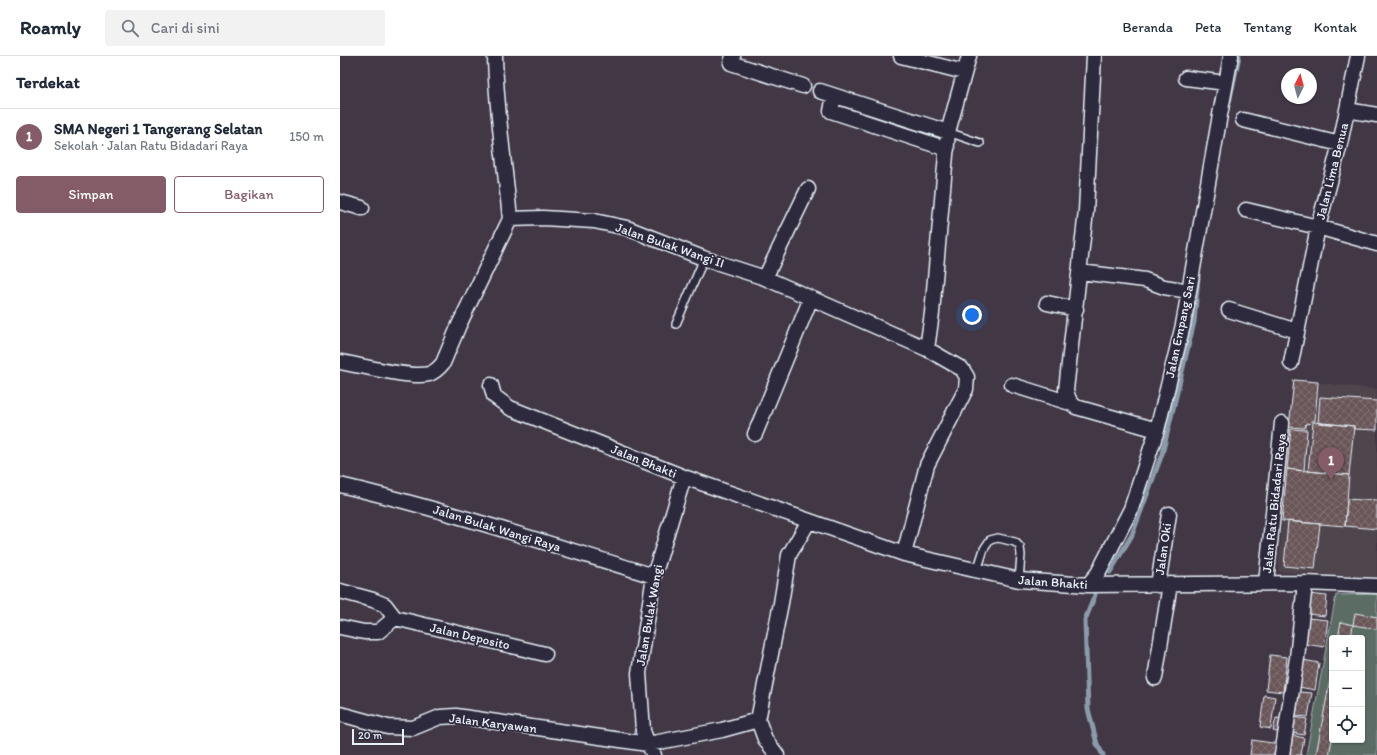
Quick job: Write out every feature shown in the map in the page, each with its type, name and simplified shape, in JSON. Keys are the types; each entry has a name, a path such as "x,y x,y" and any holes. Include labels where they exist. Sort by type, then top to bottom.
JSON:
{"street":[{"path":"340,362 407,374 427,374 439,368 443,363 459,325 510,219 499,125 495,56"},
{"path":"733,56 731,63 803,86"},
{"path":"901,56 964,72"},
{"path":"927,349 932,313 948,132 969,56"},
{"path":"1070,403 1067,398 1066,390 1086,211 1094,56"},
{"name":"Jalan Empang Sari","path":"1088,585 1098,573 1131,509 1157,430 1183,325 1232,56"},
{"name":"Jalan Lima Benua","path":"1358,56 1340,144 1318,227 1377,244"},
{"path":"1186,78 1226,83"},
{"path":"947,149 832,111 827,94 948,132"},
{"path":"1347,110 1377,114"},
{"path":"1243,120 1340,144"},
{"path":"766,278 808,189"},
{"path":"340,202 362,208"},
{"path":"1246,210 1318,227 1291,364"},
{"name":"Jalan Bulak Wangi II","path":"510,219 543,218 594,221 627,228 703,258 766,278 927,349 962,369 967,378 966,389 927,465 904,554"},
{"path":"1080,272 1137,279 1164,287 1189,291"},
{"path":"755,434 811,298"},
{"path":"1047,304 1076,309"},
{"path":"1229,310 1297,331"},
{"name":"Jalan Bhakti","path":"491,385 494,396 510,408 684,477 904,554 977,571 1019,580 1088,585 1305,583 1377,586"},
{"path":"1012,385 1070,403 1076,407 1157,430"},
{"name":"Jalan Ratu Bidadari Raya","path":"1266,584 1282,422"},
{"name":"Jalan Bulak Wangi","path":"651,750 643,731 640,673 654,576 684,477"},
{"name":"Jalan Bulak Wangi Raya","path":"340,485 395,498 480,522 654,576"},
{"name":"Jalan Oki","path":"1155,678 1169,514"},
{"path":"778,755 765,739 758,720 789,555 809,521"},
{"path":"1282,755 1297,658 1305,583"},
{"path":"340,591 373,600 385,605 395,618 378,632 364,632 340,627"},
{"name":"Jalan Deposito","path":"395,618 545,654"},
{"name":"Jalan Karyawan","path":"340,714 388,727 413,728 440,717 456,716 651,750"},
{"path":"651,750 758,720"}],"lane":[{"path":"948,132 980,143"},
{"path":"676,324 703,258"},
{"path":"977,571 984,549 990,540 998,538 1004,539 1015,542 1020,547 1022,555 1019,580"}],"shaded area":[{"path":"1292,380 1377,389 1377,577 1278,572"}],"green space":[{"path":"1377,594 1377,755 1306,755 1336,595"}],"building":[{"path":"1294,380 1318,382 1315,421 1311,421 1310,424 1306,423 1305,428 1289,427"},
{"path":"1320,397 1377,401 1377,430 1354,429 1354,426 1318,423"},
{"path":"1313,422 1354,426 1349,475 1308,471"},
{"path":"1291,429 1307,430 1304,471 1287,469"},
{"path":"1287,469 1349,475 1345,526 1282,521"},
{"path":"1347,499 1377,501 1377,529 1345,526"},
{"path":"1288,521 1320,524 1315,569 1284,566"},
{"path":"1309,594 1327,596 1325,616 1308,614"},
{"path":"1355,613 1377,617 1377,629 1353,625"},
{"path":"1308,618 1328,620 1324,647 1305,644"},
{"path":"1341,622 1353,625 1351,635 1339,635"},
{"path":"1270,655 1287,657 1283,692 1266,690"},
{"path":"1303,660 1319,663 1315,690 1299,687"},
{"path":"1329,685 1329,743 1331,743 1329,755 1316,755"},
{"path":"1299,692 1312,693 1308,717 1296,716"},
{"path":"1264,695 1275,697 1271,729 1260,727"},
{"path":"1294,717 1307,719 1304,735 1292,733"},
{"path":"1276,718 1284,719 1281,733 1273,731"},
{"path":"1291,735 1304,738 1301,755 1287,755"},
{"path":"1252,740 1279,744 1277,755 1250,755"}],"waterway":[{"path":"1229,103 1239,56"},
{"path":"1110,572 1132,535 1162,454 1194,322 1198,278"},
{"path":"1095,595 1085,620 1088,709 1097,744 1103,755"}],"place":[{"name":"SMA Negeri 1 Tangerang Selatan","path":"1331,480"}]}
